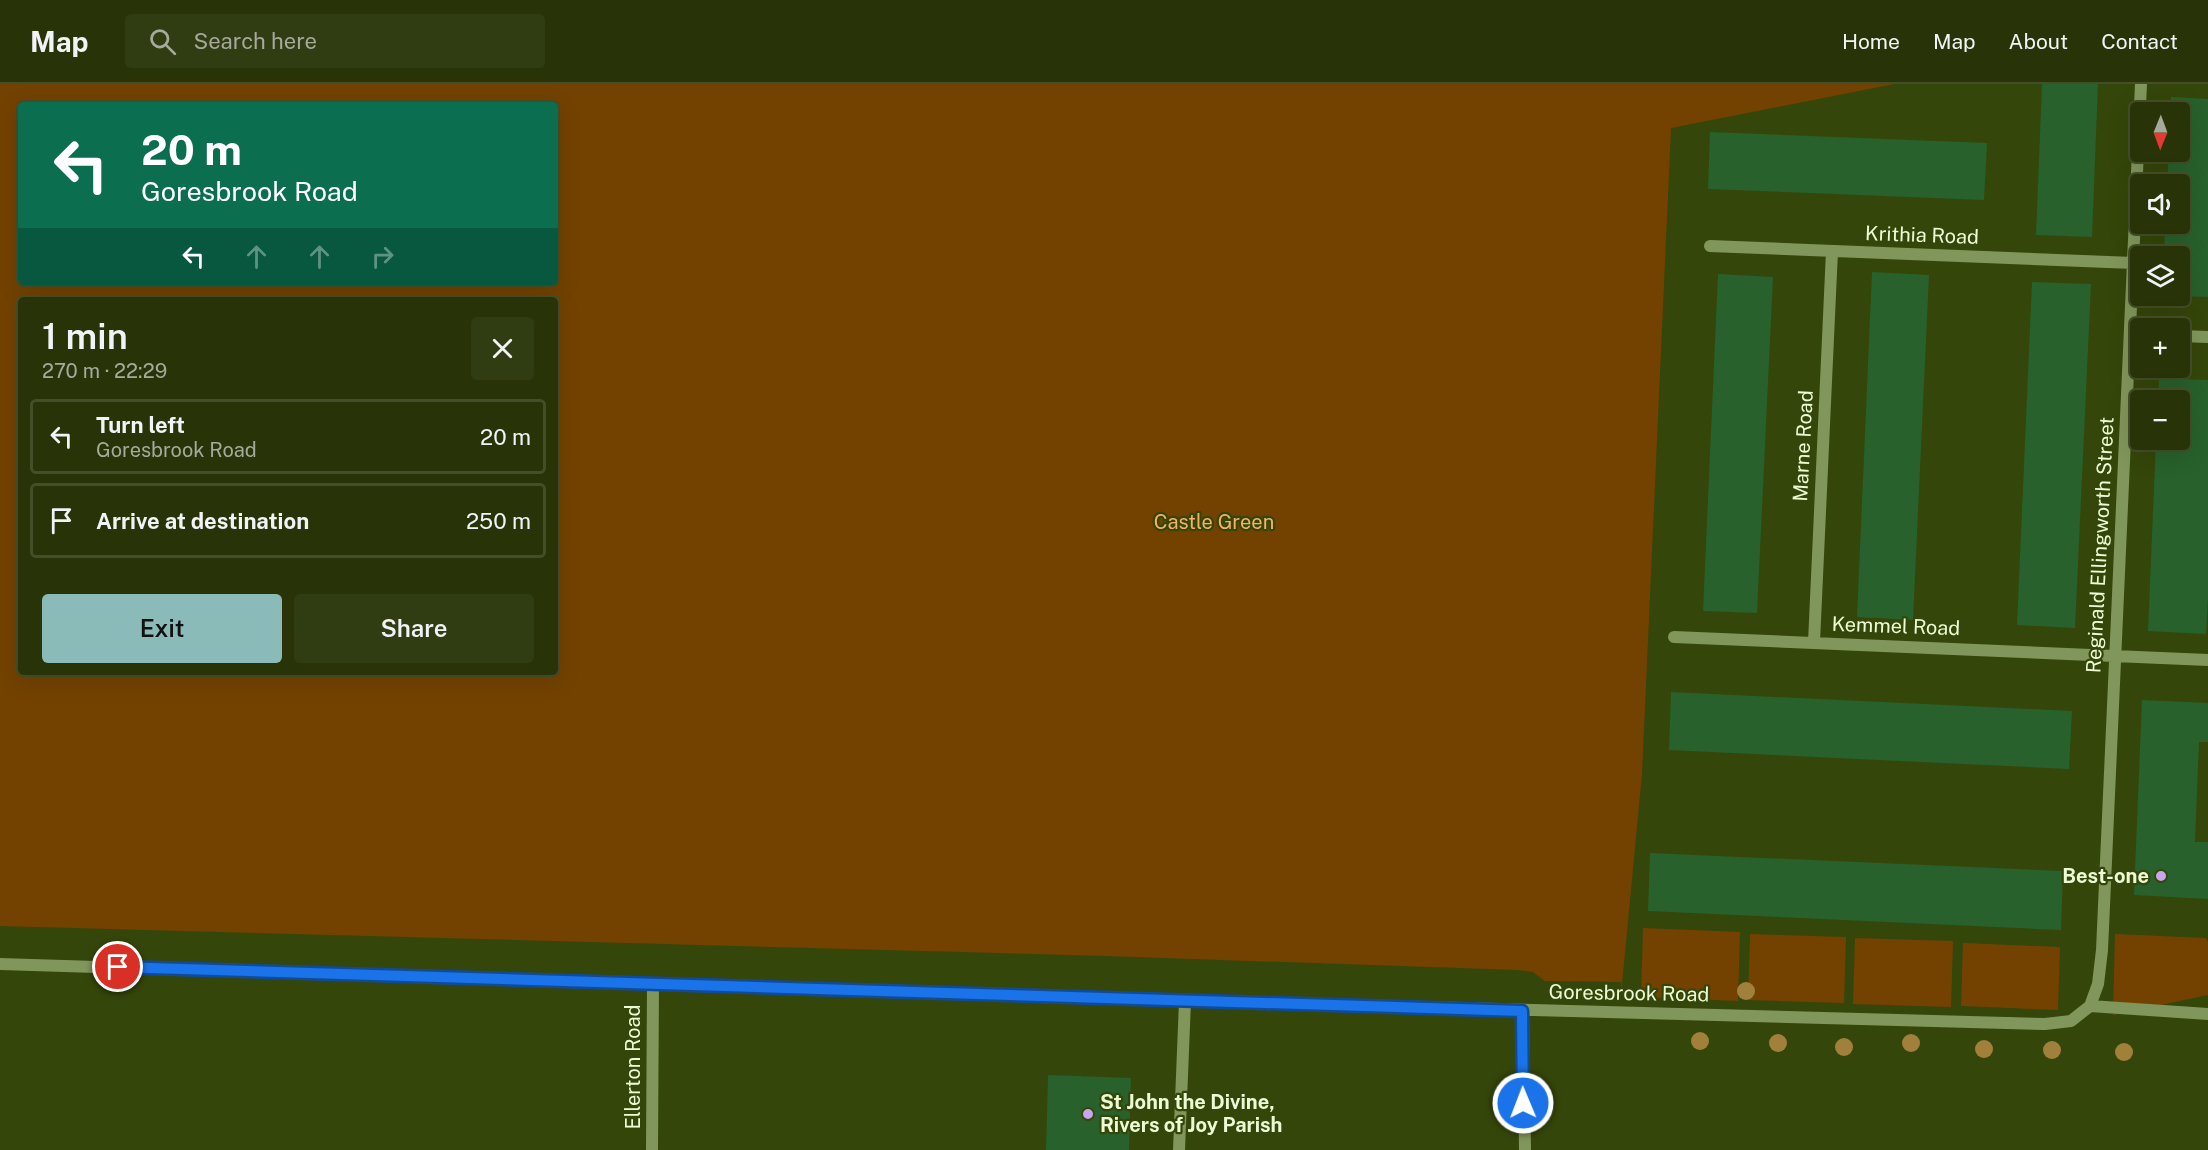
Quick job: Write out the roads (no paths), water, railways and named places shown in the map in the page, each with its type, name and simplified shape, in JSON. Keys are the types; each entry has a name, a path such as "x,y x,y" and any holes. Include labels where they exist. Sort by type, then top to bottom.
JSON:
{"street":[{"name":"Reginald Ellingworth Street","path":"2134,246 2141,84"},
{"name":"Krithia Road","path":"1710,246 2130,263"},
{"name":"Marne Road","path":"1814,642 1832,251"},
{"path":"2190,337 2208,338"},
{"name":"Reginald Ellingworth Street","path":"2090,1006 2098,984 2102,950 2115,656 2132,378"},
{"name":"Kemmel Road","path":"1674,637 2208,660"},
{"name":"Goresbrook Road","path":"0,964 1522,1011 2045,1024 2071,1021 2090,1006"},
{"name":"Ellerton Road","path":"652,1150 653,984"},
{"path":"1179,1150 1185,1001"},
{"path":"2090,1006 2208,1014"},
{"path":"1522,1011 1525,1150"}],"place":[{"name":"Best-one","path":"2161,876"},
{"name":"St John the Divine, Rivers of Joy Parish","path":"1088,1114"}],"park label":[{"name":"Castle Green","path":"1214,522"}]}
